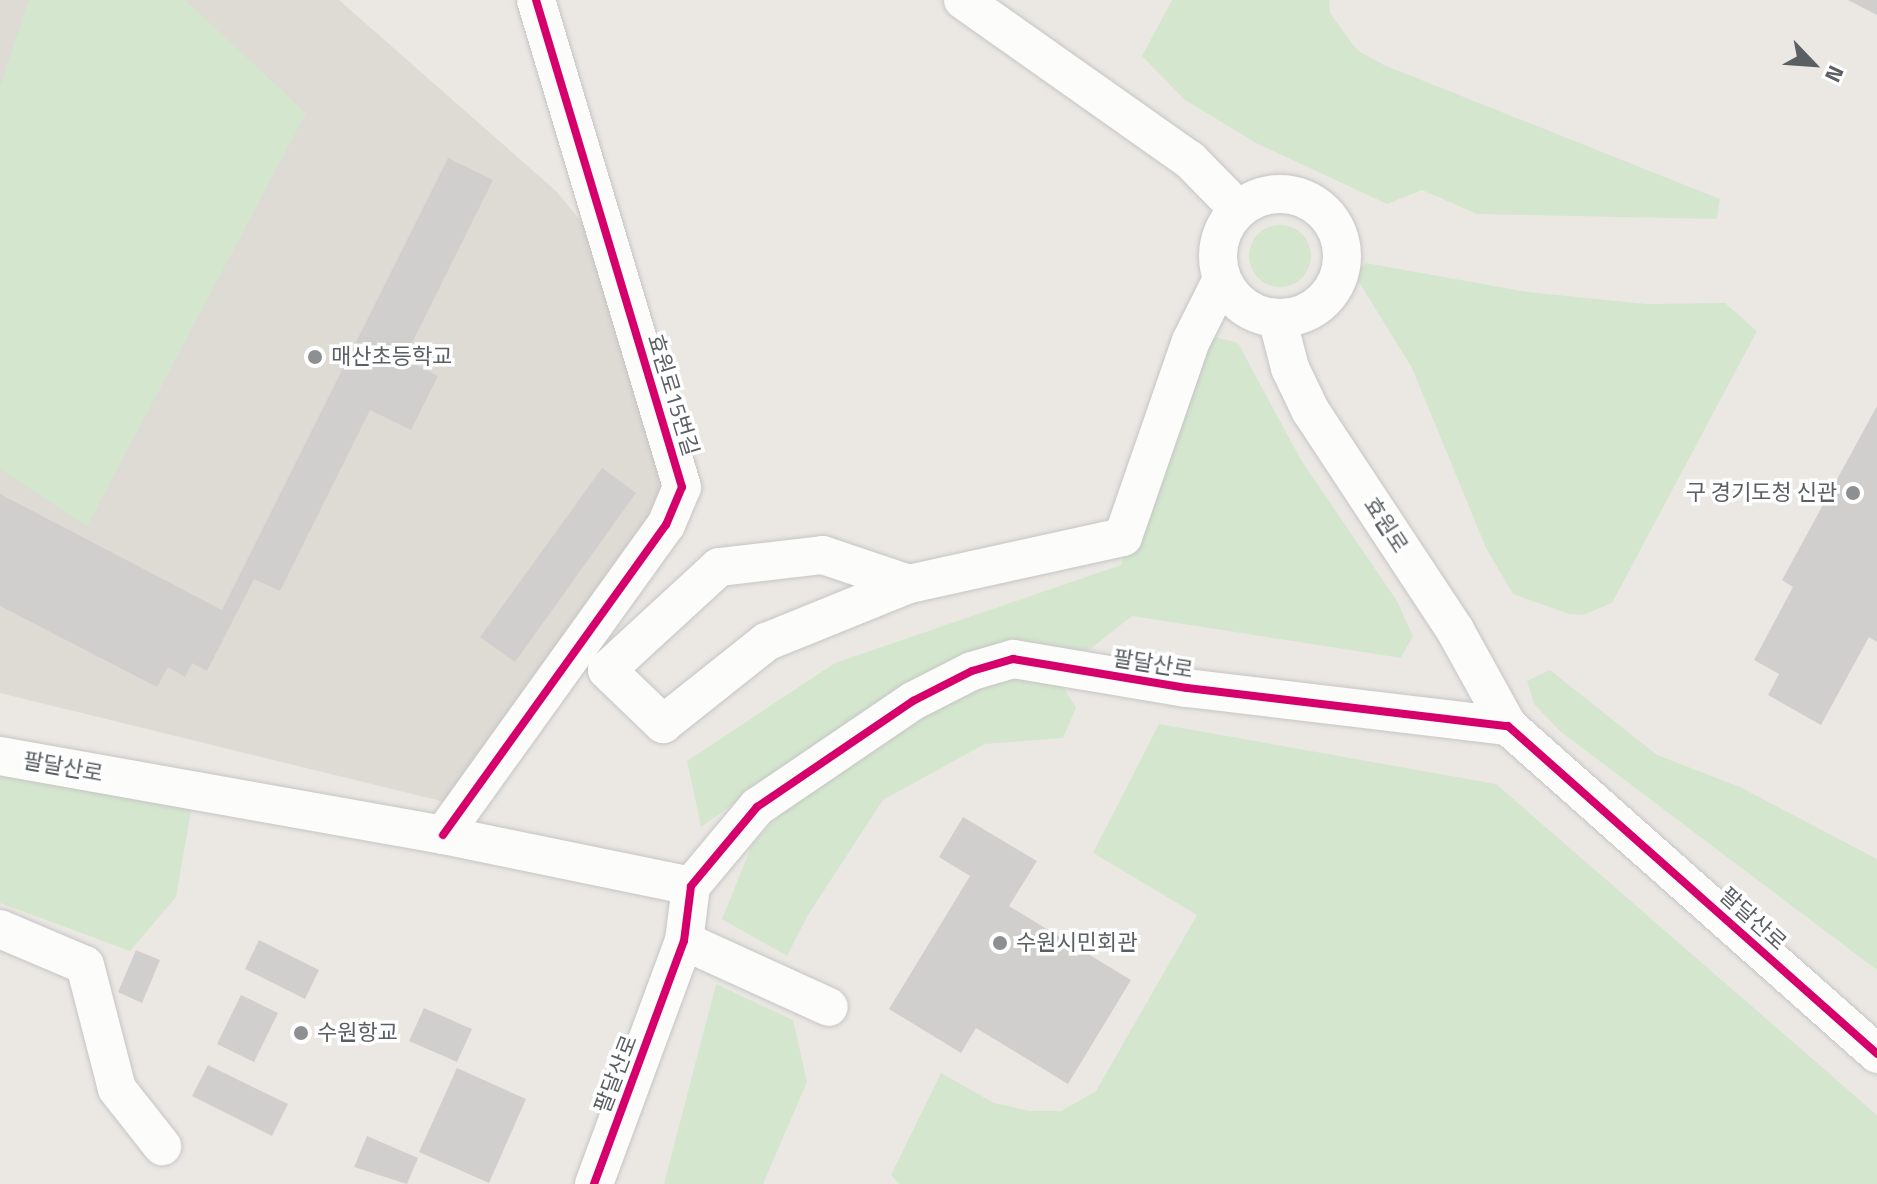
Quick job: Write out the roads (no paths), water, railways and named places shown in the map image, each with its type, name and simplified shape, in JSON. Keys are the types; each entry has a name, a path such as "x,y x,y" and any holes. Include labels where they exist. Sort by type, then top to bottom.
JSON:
{"street":[{"name":"효원로15번길","path":"443,835 666,525 682,487 536,0"},
{"path":"963,0 1190,160 1238,209"},
{"path":"909,584 823,555 719,567 607,670 663,724 766,642 909,584 1123,537 1191,341 1222,279 1220,237 1238,209 1262,195 1302,197 1333,222 1341,241 1337,282 1325,299 1309,312 1277,318 1248,310 1222,279"},
{"name":"효원로","path":"1277,318 1290,368 1310,410 1455,630 1508,726"},
{"name":"팔달산로","path":"594,1184 684,941 691,886 757,807 913,701 972,671 1013,659 1187,688 1508,726 1877,1054"},
{"name":"팔달산로","path":"0,756 443,835 691,886"},
{"path":"0,929 85,965 117,1089 162,1146"},
{"path":"684,941 829,1007"}],"place":[{"name":"매산초등학교","path":"315,357"},
{"name":"구 경기도청 신관","path":"1853,493"},
{"name":"수원시민회관","path":"1000,943"},
{"name":"수원항교","path":"301,1033"}]}
